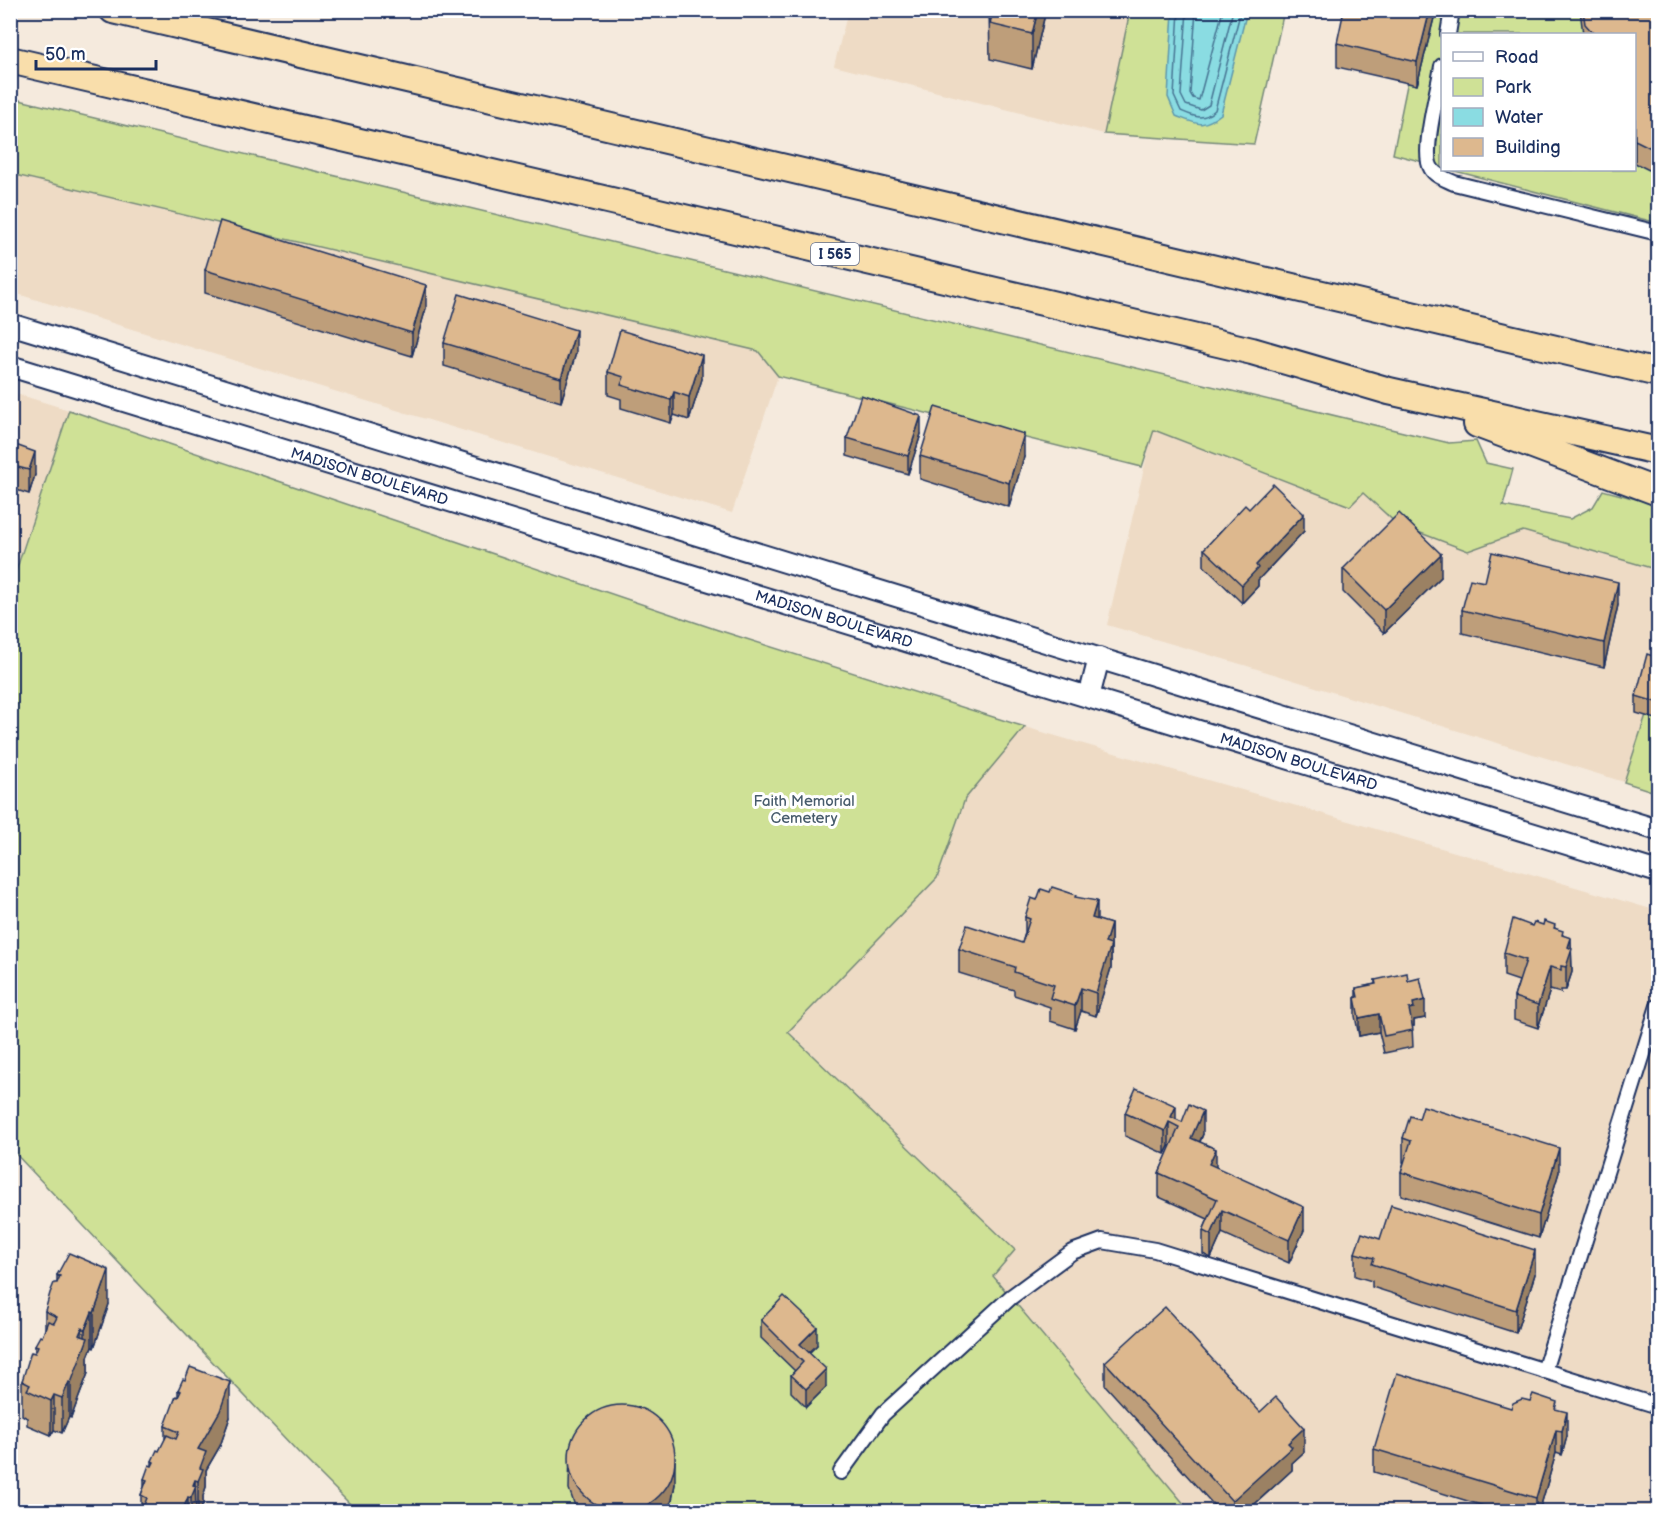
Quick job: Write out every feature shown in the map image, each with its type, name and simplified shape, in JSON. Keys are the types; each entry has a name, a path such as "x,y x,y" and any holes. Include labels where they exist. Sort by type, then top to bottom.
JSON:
{"highway":[{"path":"113,10 1659,373"},
{"name":"I 565","path":"10,60 574,194 1240,348 1389,391 1659,451"},
{"path":"1542,346 1659,355"},
{"path":"1389,391 1659,492"}],"main road":[{"path":"10,324 1659,830"},
{"name":"MADISON BOULEVARD","path":"10,366 1659,873"},
{"path":"1089,697 1099,658"}],"street":[{"path":"1448,33 1452,10"},
{"path":"1441,77 1428,152 1429,166 1436,174 1454,183 1659,233"},
{"path":"1544,1371 1609,1158 1659,1006"},
{"path":"842,1472 883,1414 1011,1297 1072,1252 1102,1241 1155,1250 1659,1406"}],"shaded area":[{"path":"848,11 1130,11 1104,134 834,66"},
{"path":"11,174 759,351 778,376 732,513 11,292"},
{"path":"11,392 69,410 11,583"},
{"path":"1153,430 1350,506 1363,493 1397,524 1468,551 1523,531 1658,570 1658,678 1624,782 1107,625"},
{"path":"1025,727 1658,911 1658,1511 1190,1511 993,1276 1015,1250 788,1031 937,878 965,799"}],"green space":[{"path":"1130,11 1284,11 1254,144 1104,134"},
{"path":"1422,11 1658,11 1658,223 1455,171 1636,171 1636,33 1441,33 1441,167 1393,154"},
{"path":"11,98 1449,443 1476,441 1486,463 1513,469 1503,506 1570,519 1593,507 1603,490 1658,505 1658,570 1523,531 1468,551 1397,524 1363,493 1350,506 1154,430 1142,467 778,376 758,351 11,174"},
{"name":"Faith Memorial Cemetery","path":"69,410 718,630 1025,727 965,799 937,878 788,1032 1015,1250 993,1276 1190,1511 357,1511 298,1452 11,1149 11,586"},
{"path":"1658,678 1658,793 1624,782"}],"water":[{"path":"1173,11 1247,11 1221,114 1209,122 1199,124 1176,116 1168,97"}],"building":[{"path":"993,10 1038,10 1032,34 990,24"},
{"path":"1344,10 1430,10 1417,62 1337,43"},
{"path":"1583,10 1659,10 1659,152 1636,140 1636,33 1593,33 1585,24"},
{"path":"220,221 426,285 412,333 205,270"},
{"path":"459,294 576,330 561,378 444,343"},
{"path":"620,330 702,355 689,397 674,392 671,400 621,385 624,377 608,372"},
{"path":"861,395 921,416 908,456 847,438"},
{"path":"935,407 1024,434 1009,483 920,456"},
{"path":"10,443 35,452 29,470 10,465"},
{"path":"1273,484 1304,514 1256,565 1258,568 1242,585 1204,549 1245,505 1249,509"},
{"path":"1399,513 1441,554 1384,610 1343,569"},
{"path":"1492,552 1618,582 1604,643 1462,610 1470,579 1485,582"},
{"path":"1647,654 1659,658 1659,703 1636,696"},
{"path":"1052,887 1076,895 1075,897 1097,901 1092,918 1111,924 1105,943 1111,945 1096,993 1081,988 1075,1006 1050,998 1054,985 1014,972 1015,967 959,949 967,925 1022,943 1030,919 1025,917 1031,898 1037,900 1041,889 1050,892"},
{"path":"1513,919 1532,926 1534,922 1543,925 1544,921 1555,925 1554,928 1563,931 1562,935 1571,938 1568,947 1572,949 1566,967 1561,966 1561,970 1550,967 1538,1005 1514,997 1526,960 1504,953"},
{"path":"1407,973 1408,981 1420,978 1425,1000 1413,1003 1414,1008 1409,1009 1413,1030 1384,1036 1379,1014 1359,1018 1355,998 1358,997 1356,988 1376,984 1375,980"},
{"path":"1136,1088 1176,1106 1171,1117 1182,1122 1189,1104 1203,1111 1191,1138 1216,1149 1209,1164 1304,1207 1289,1240 1222,1210 1211,1235 1203,1231 1217,1199 1159,1173 1179,1127 1169,1122 1165,1131 1125,1113"},
{"path":"1423,1106 1559,1148 1539,1215 1401,1172 1411,1141 1403,1138 1410,1116 1419,1119"},
{"path":"1391,1205 1535,1250 1516,1310 1372,1264 1374,1258 1355,1253 1362,1233 1380,1239"},
{"path":"69,1253 109,1270 94,1313 92,1312 85,1330 82,1328 79,1335 88,1338 71,1383 69,1382 62,1398 54,1395 51,1401 27,1390 30,1385 22,1381 31,1352 35,1353 38,1346 35,1345 40,1336 42,1337 48,1321 54,1323 57,1317 45,1311 54,1283 57,1283 60,1276 57,1275"},
{"path":"784,1296 817,1327 800,1344 826,1369 806,1389 791,1375 803,1362 761,1320"},
{"path":"1165,1307 1260,1412 1276,1397 1304,1428 1288,1443 1292,1447 1232,1501 1105,1362"},
{"path":"190,1367 230,1382 220,1411 198,1449 206,1452 200,1468 203,1469 198,1481 195,1480 193,1485 196,1486 191,1498 188,1497 182,1512 173,1510 173,1512 160,1512 144,1505 147,1498 141,1495 147,1480 144,1479 149,1465 152,1466 157,1450 159,1451 167,1435 176,1439 179,1432 165,1426 176,1396 178,1397 181,1391 178,1390"},
{"path":"1397,1373 1511,1408 1513,1403 1522,1399 1530,1401 1533,1394 1557,1402 1555,1409 1567,1412 1562,1431 1556,1430 1536,1498 1374,1449"},
{"path":"622,1405 642,1409 659,1421 671,1438 675,1458 671,1478 659,1495 642,1507 622,1511 602,1507 585,1495 573,1478 569,1458 573,1438 585,1421 602,1409"}]}
